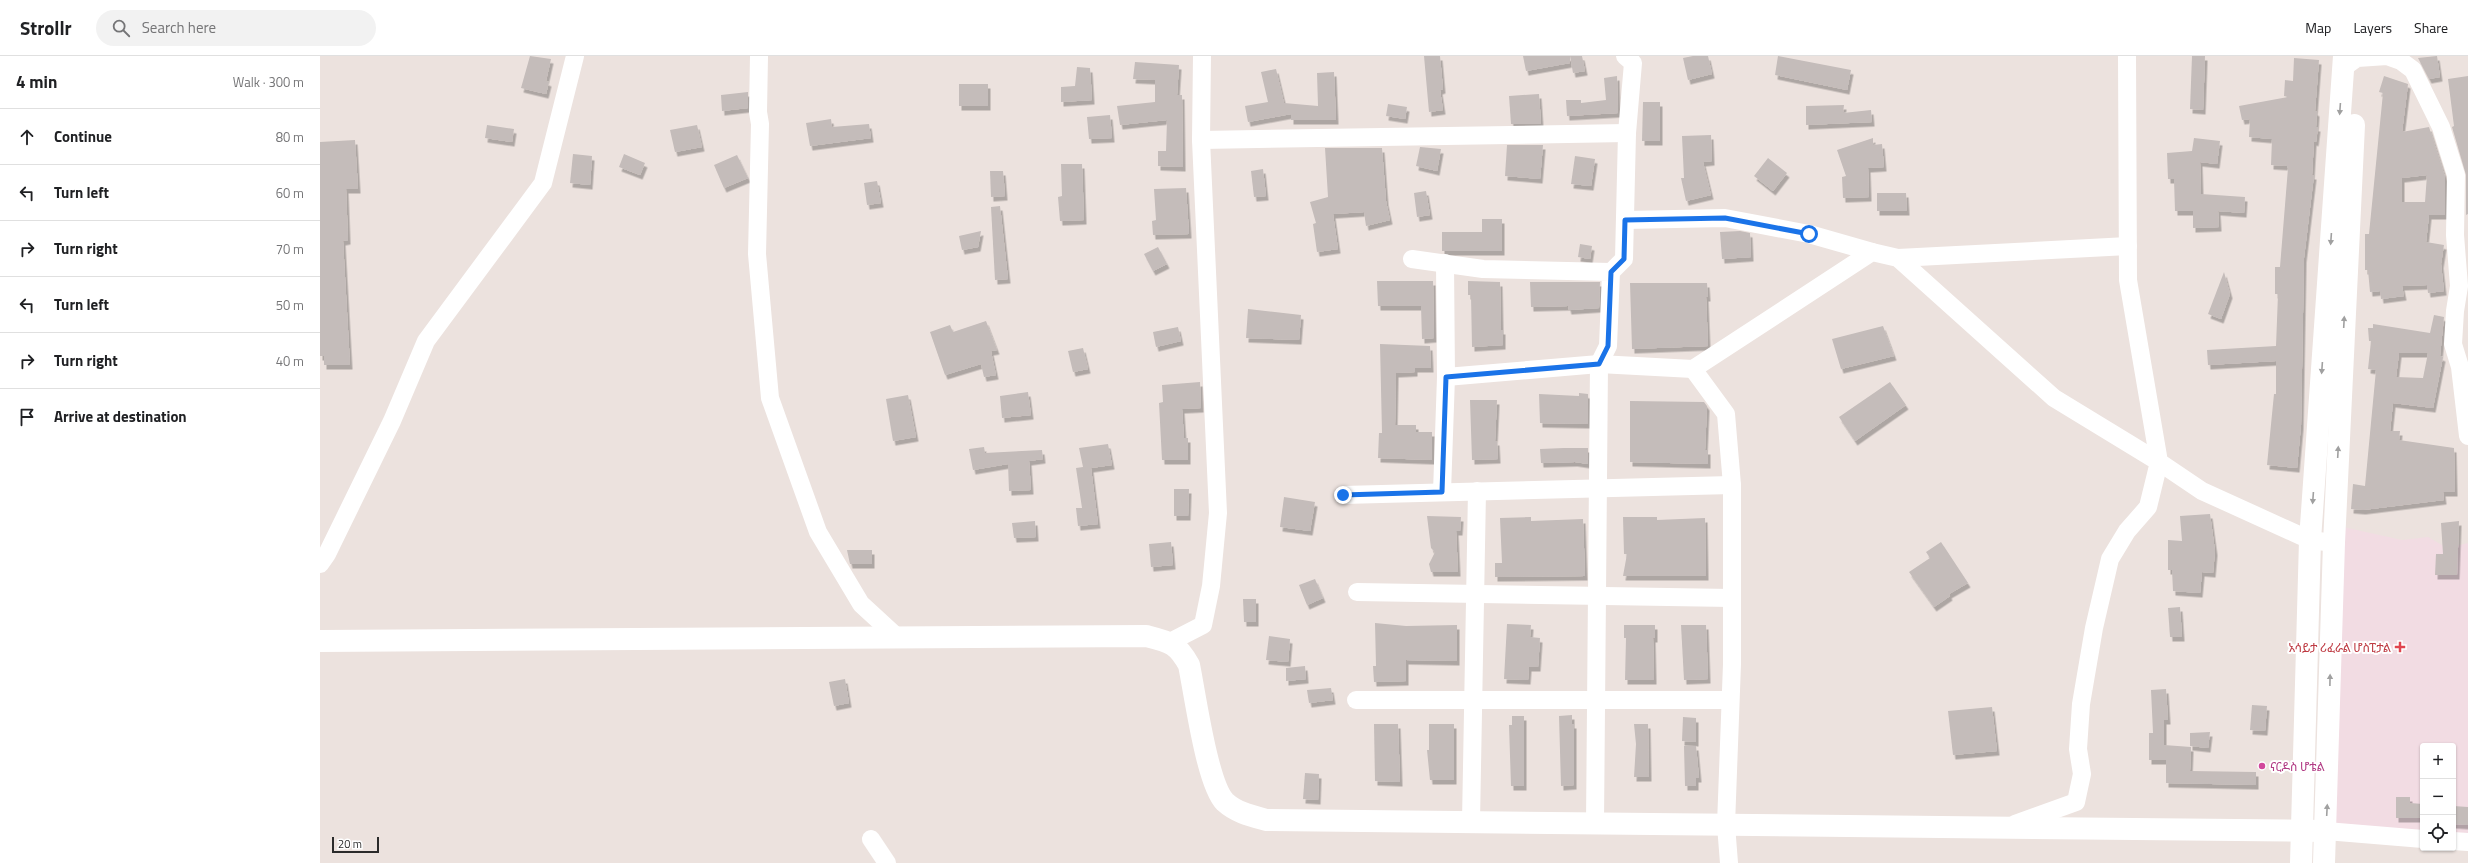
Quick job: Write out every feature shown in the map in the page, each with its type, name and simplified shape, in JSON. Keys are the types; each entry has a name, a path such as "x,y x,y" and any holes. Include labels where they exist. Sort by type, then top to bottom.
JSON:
{"street":[{"path":"320,564 327,554 392,421 426,341 543,182 575,56"},
{"path":"759,56 758,112 760,124 757,254 770,398 818,532 861,604 898,638"},
{"path":"1170,642 1202,625 1210,586 1218,513 1202,140 1202,56"},
{"path":"1595,823 1599,364 1608,346 1611,272 1624,259 1626,133 1633,63 1625,56"},
{"path":"2005,827 2076,802 2082,774 2078,749 2081,704 2094,628 2110,559 2127,531 2148,507 2159,462 2128,280 2127,56"},
{"path":"2351,59 2387,56 2401,60 2413,70 2441,127 2456,175 2455,235 2459,286 2455,311 2453,344 2460,367 2468,436"},
{"path":"2301,863 2310,540 2351,59"},
{"path":"2324,863 2351,59"},
{"path":"1202,140 1626,133"},
{"path":"1625,220 1725,218 1809,234 1898,258 2128,246"},
{"path":"1446,377 1599,364 1693,369 1872,252"},
{"path":"1412,258 1483,269 1611,272"},
{"path":"1898,258 2054,398 2159,462 2202,491 2310,540 2334,543"},
{"path":"1442,492 1446,377 1445,263"},
{"path":"1693,369 1726,414 1732,485 1732,598 1726,825 1729,863"},
{"path":"1343,495 1732,485"},
{"path":"1471,822 1477,491"},
{"path":"1357,592 1732,598"},
{"path":"320,641 1146,636 1170,642 1180,650 1189,665 1214,783 1225,801 1243,814 1267,820 2303,830 2420,839"},
{"path":"1356,700 1730,700"},
{"path":"871,839 887,863"},
{"path":"2456,841 2468,842"}],"shaded area":[{"name":"አሳይታ ሪፈራል ሆስፒታል","path":"2334,525 2402,540 2428,537 2447,548 2468,543 2468,842 2456,841 2456,743 2420,743 2420,839 2326,831"}],"building":[{"path":"530,56 551,59 546,81 549,82 546,94 521,88"},
{"path":"1424,56 1440,56 1443,89 1440,90 1443,110 1429,112"},
{"path":"1523,56 1570,56 1570,63 1526,71"},
{"path":"1570,56 1582,56 1585,71 1573,73"},
{"path":"1708,56 1712,74 1688,80 1683,58"},
{"path":"1778,56 1851,70 1847,90 1775,75"},
{"path":"2192,56 2205,56 2203,110 2190,109"},
{"path":"2437,56 2440,77 2429,79 2418,58"},
{"path":"2294,58 2319,60 2315,111 2317,112 2316,127 2318,127 2316,142 2314,141 2312,175 2314,175 2304,258 2301,425 2297,468 2267,465 2274,394 2276,394 2276,361 2208,365 2207,350 2276,346 2278,294 2275,294 2275,267 2280,267 2288,168 2287,166 2271,165 2272,139 2249,137 2250,119 2242,120 2239,106 2288,97 2284,96 2285,80 2293,81"},
{"path":"1135,62 1179,65 1177,95 1182,95 1183,167 1158,166 1158,151 1166,151 1167,120 1120,125 1117,106 1155,102 1155,80 1133,79"},
{"path":"1077,67 1090,68 1092,100 1061,102 1061,87 1075,86"},
{"path":"1276,69 1284,103 1318,106 1317,73 1334,72 1336,120 1291,120 1291,114 1248,122 1245,106 1268,102 1261,72"},
{"path":"1617,76 1618,113 1567,116 1566,100 1581,100 1581,103 1606,100 1604,78"},
{"path":"2384,76 2408,84 2402,132 2429,127 2445,177 2445,215 2429,215 2426,242 2444,245 2441,264 2444,291 2428,293 2427,285 2402,286 2404,296 2381,299 2380,291 2370,292 2368,270 2365,270 2365,234 2369,234 2383,93 2379,92","holes":["2427,175 2425,202 2402,202 2402,178"]},
{"path":"2468,76 2468,214 2466,215 2466,175 2452,127 2454,126 2448,79"},
{"path":"959,84 988,84 988,106 959,106"},
{"path":"748,92 748,108 722,111 721,95"},
{"path":"1539,94 1541,124 1511,124 1509,96"},
{"path":"1643,102 1660,102 1660,141 1642,141"},
{"path":"1388,104 1407,107 1405,119 1386,116"},
{"path":"1844,105 1843,113 1871,110 1872,122 1806,125 1806,106"},
{"path":"1110,115 1112,138 1089,139 1087,117"},
{"path":"831,119 832,127 869,124 871,138 810,146 806,123"},
{"path":"487,125 514,129 512,142 485,138"},
{"path":"697,125 702,147 675,152 670,130"},
{"path":"1711,135 1712,161 1703,162 1711,195 1686,201 1681,178 1684,178 1682,136"},
{"path":"1873,138 1873,145 1882,144 1884,167 1868,168 1869,197 1843,198 1842,177 1846,176 1837,150"},
{"path":"2194,138 2220,141 2217,164 2200,162 2201,194 2245,197 2244,213 2218,211 2219,227 2193,228 2193,211 2175,211 2174,179 2168,179 2167,153 2192,151"},
{"path":"355,140 358,189 346,189 348,240 343,241 350,365 324,365 324,356 320,356 320,142"},
{"path":"1507,145 1543,145 1540,179 1505,176"},
{"path":"1420,147 1441,149 1437,171 1416,166"},
{"path":"1325,148 1382,148 1386,201 1390,220 1366,226 1364,212 1333,214 1338,249 1317,252 1313,224 1316,223 1310,202 1328,197"},
{"path":"573,154 592,156 590,185 570,183"},
{"path":"624,154 645,163 640,175 619,167"},
{"path":"737,155 748,178 724,188 714,165"},
{"path":"1575,156 1595,159 1591,186 1571,184"},
{"path":"1768,158 1787,173 1773,191 1754,176"},
{"path":"1061,164 1082,164 1084,220 1060,221 1058,197 1062,196"},
{"path":"1263,169 1266,196 1254,197 1251,171"},
{"path":"990,171 1003,171 1005,196 991,197"},
{"path":"877,181 881,203 867,205 864,183"},
{"path":"1186,188 1189,234 1153,235 1152,221 1156,220 1154,189"},
{"path":"1426,191 1430,215 1417,217 1414,193"},
{"path":"1877,193 1906,193 1907,211 1877,211"},
{"path":"1000,206 1008,279 995,280 991,207"},
{"path":"1482,219 1502,219 1502,251 1442,251 1442,232 1482,232"},
{"path":"981,231 978,247 962,250 959,236"},
{"path":"1740,231 1750,233 1751,257 1722,259 1720,232"},
{"path":"1580,244 1592,246 1590,259 1578,257"},
{"path":"1158,247 1167,264 1153,271 1144,254"},
{"path":"2224,272 2230,294 2221,319 2208,314"},
{"path":"1377,281 1433,281 1434,338 1422,339 1421,306 1378,306"},
{"path":"1468,281 1500,282 1501,330 1503,330 1503,345 1472,347 1471,295 1468,295"},
{"path":"1530,282 1600,282 1599,308 1569,310 1568,306 1531,307"},
{"path":"1630,283 1707,283 1708,297 1706,297 1708,346 1632,349"},
{"path":"1248,309 1301,315 1299,340 1246,338"},
{"path":"2434,315 2444,317 2440,356 2443,357 2433,408 2393,403 2390,431 2400,431 2399,440 2454,448 2455,492 2443,492 2444,500 2363,510 2351,509 2353,484 2365,486 2376,370 2368,369 2371,341 2369,341 2368,328 2373,328 2373,324 2430,333","holes":["2399,353 2428,353 2423,378 2396,377"]},
{"path":"986,321 997,350 991,351 996,375 984,377 981,364 945,375 930,332 950,325 953,332"},
{"path":"1883,326 1894,356 1841,369 1832,339"},
{"path":"1178,327 1181,341 1156,347 1153,332"},
{"path":"1380,344 1430,346 1431,368 1415,368 1415,372 1396,373 1395,425 1416,425 1416,432 1432,432 1432,460 1378,458 1379,433 1382,433"},
{"path":"1083,348 1088,369 1073,372 1068,351"},
{"path":"1200,382 1201,408 1182,409 1184,438 1188,438 1188,460 1162,460 1159,403 1163,402 1162,385"},
{"path":"1890,382 1906,405 1855,441 1839,417"},
{"path":"1028,392 1031,415 1002,418 1000,396"},
{"path":"1579,393 1588,394 1588,424 1540,423 1539,394 1579,396"},
{"path":"908,395 916,437 893,441 886,399"},
{"path":"1470,400 1497,400 1495,441 1497,441 1498,459 1472,460"},
{"path":"1630,401 1704,402 1707,406 1705,450 1708,450 1708,464 1630,462"},
{"path":"1108,444 1112,465 1091,468 1098,524 1078,526 1076,508 1082,508 1076,468 1083,467 1079,448"},
{"path":"984,447 985,453 1042,450 1043,459 1029,461 1031,490 1009,491 1008,464 973,470 969,449"},
{"path":"1588,448 1588,464 1575,462 1541,463 1540,449"},
{"path":"1174,489 1189,489 1188,516 1174,516"},
{"path":"1284,497 1315,502 1310,531 1280,527"},
{"path":"2210,514 2215,551 2213,573 2202,572 2200,593 2173,591 2172,570 2168,570 2168,540 2182,541 2180,516"},
{"path":"1427,516 1461,517 1460,531 1456,531 1458,572 1431,572 1429,564 1435,552 1431,548"},
{"path":"1531,517 1531,521 1583,519 1585,576 1495,577 1495,563 1502,563 1500,518"},
{"path":"1623,517 1657,517 1657,520 1705,518 1706,576 1623,576 1627,554 1624,554"},
{"path":"1035,521 1036,537 1014,538 1012,523"},
{"path":"2459,521 2457,575 2435,575 2436,554 2443,554 2441,523"},
{"path":"1171,542 1173,565 1151,567 1149,544"},
{"path":"1941,542 1968,583 1949,594 1950,596 1934,607 1909,572 1930,558 1926,552"},
{"path":"847,550 872,550 872,564 850,564"},
{"path":"1315,579 1323,598 1307,605 1299,585"},
{"path":"1243,599 1256,599 1256,622 1244,622"},
{"path":"2180,607 2182,637 2170,637 2168,608"},
{"path":"1375,623 1406,626 1457,625 1457,661 1406,660 1406,681 1374,682 1373,666 1376,666"},
{"path":"1507,624 1531,625 1530,637 1540,638 1538,667 1529,667 1528,680 1504,679"},
{"path":"1624,625 1655,625 1655,638 1653,638 1654,680 1625,680 1626,638 1624,638"},
{"path":"1681,625 1706,625 1708,679 1684,680"},
{"path":"1269,636 1290,639 1288,662 1266,660"},
{"path":"1305,666 1306,679 1286,681 1286,668"},
{"path":"845,679 849,703 834,706 829,682"},
{"path":"1331,688 1333,700 1309,703 1307,690"},
{"path":"2166,689 2168,720 2164,720 2164,745 2191,747 2190,771 2256,772 2256,785 2166,783 2166,760 2149,760 2149,733 2153,733 2151,690"},
{"path":"2252,705 2267,706 2265,731 2250,730"},
{"path":"1992,707 1997,751 1953,755 1948,711"},
{"path":"1572,715 1572,724 1574,724 1574,785 1561,786 1559,716"},
{"path":"1512,716 1524,716 1524,786 1511,786 1509,725 1512,725"},
{"path":"1683,717 1696,718 1696,742 1682,741"},
{"path":"1374,724 1398,724 1400,782 1375,781"},
{"path":"1429,724 1454,724 1454,780 1430,780 1427,750 1429,750"},
{"path":"1634,724 1648,724 1649,777 1634,777 1636,744"},
{"path":"2210,732 2208,748 2190,746 2190,733"},
{"path":"1684,746 1696,746 1699,778 1696,778 1696,786 1685,786"},
{"path":"1305,773 1319,774 1318,800 1303,799"},
{"path":"2396,797 2410,797 2410,803 2420,804 2420,818 2396,818"},
{"path":"2456,806 2468,807 2468,825 2456,824"}],"place":[{"name":"አሳይታ ሪፈራል ሆስፒታል","path":"2400,647"},
{"name":"ናርዶስ ሆቴል","path":"2262,766"}],"route":[{"path":"1343,495 1442,492 1446,377 1599,364 1608,346 1611,272 1624,259 1625,220 1725,218 1809,234"}]}
